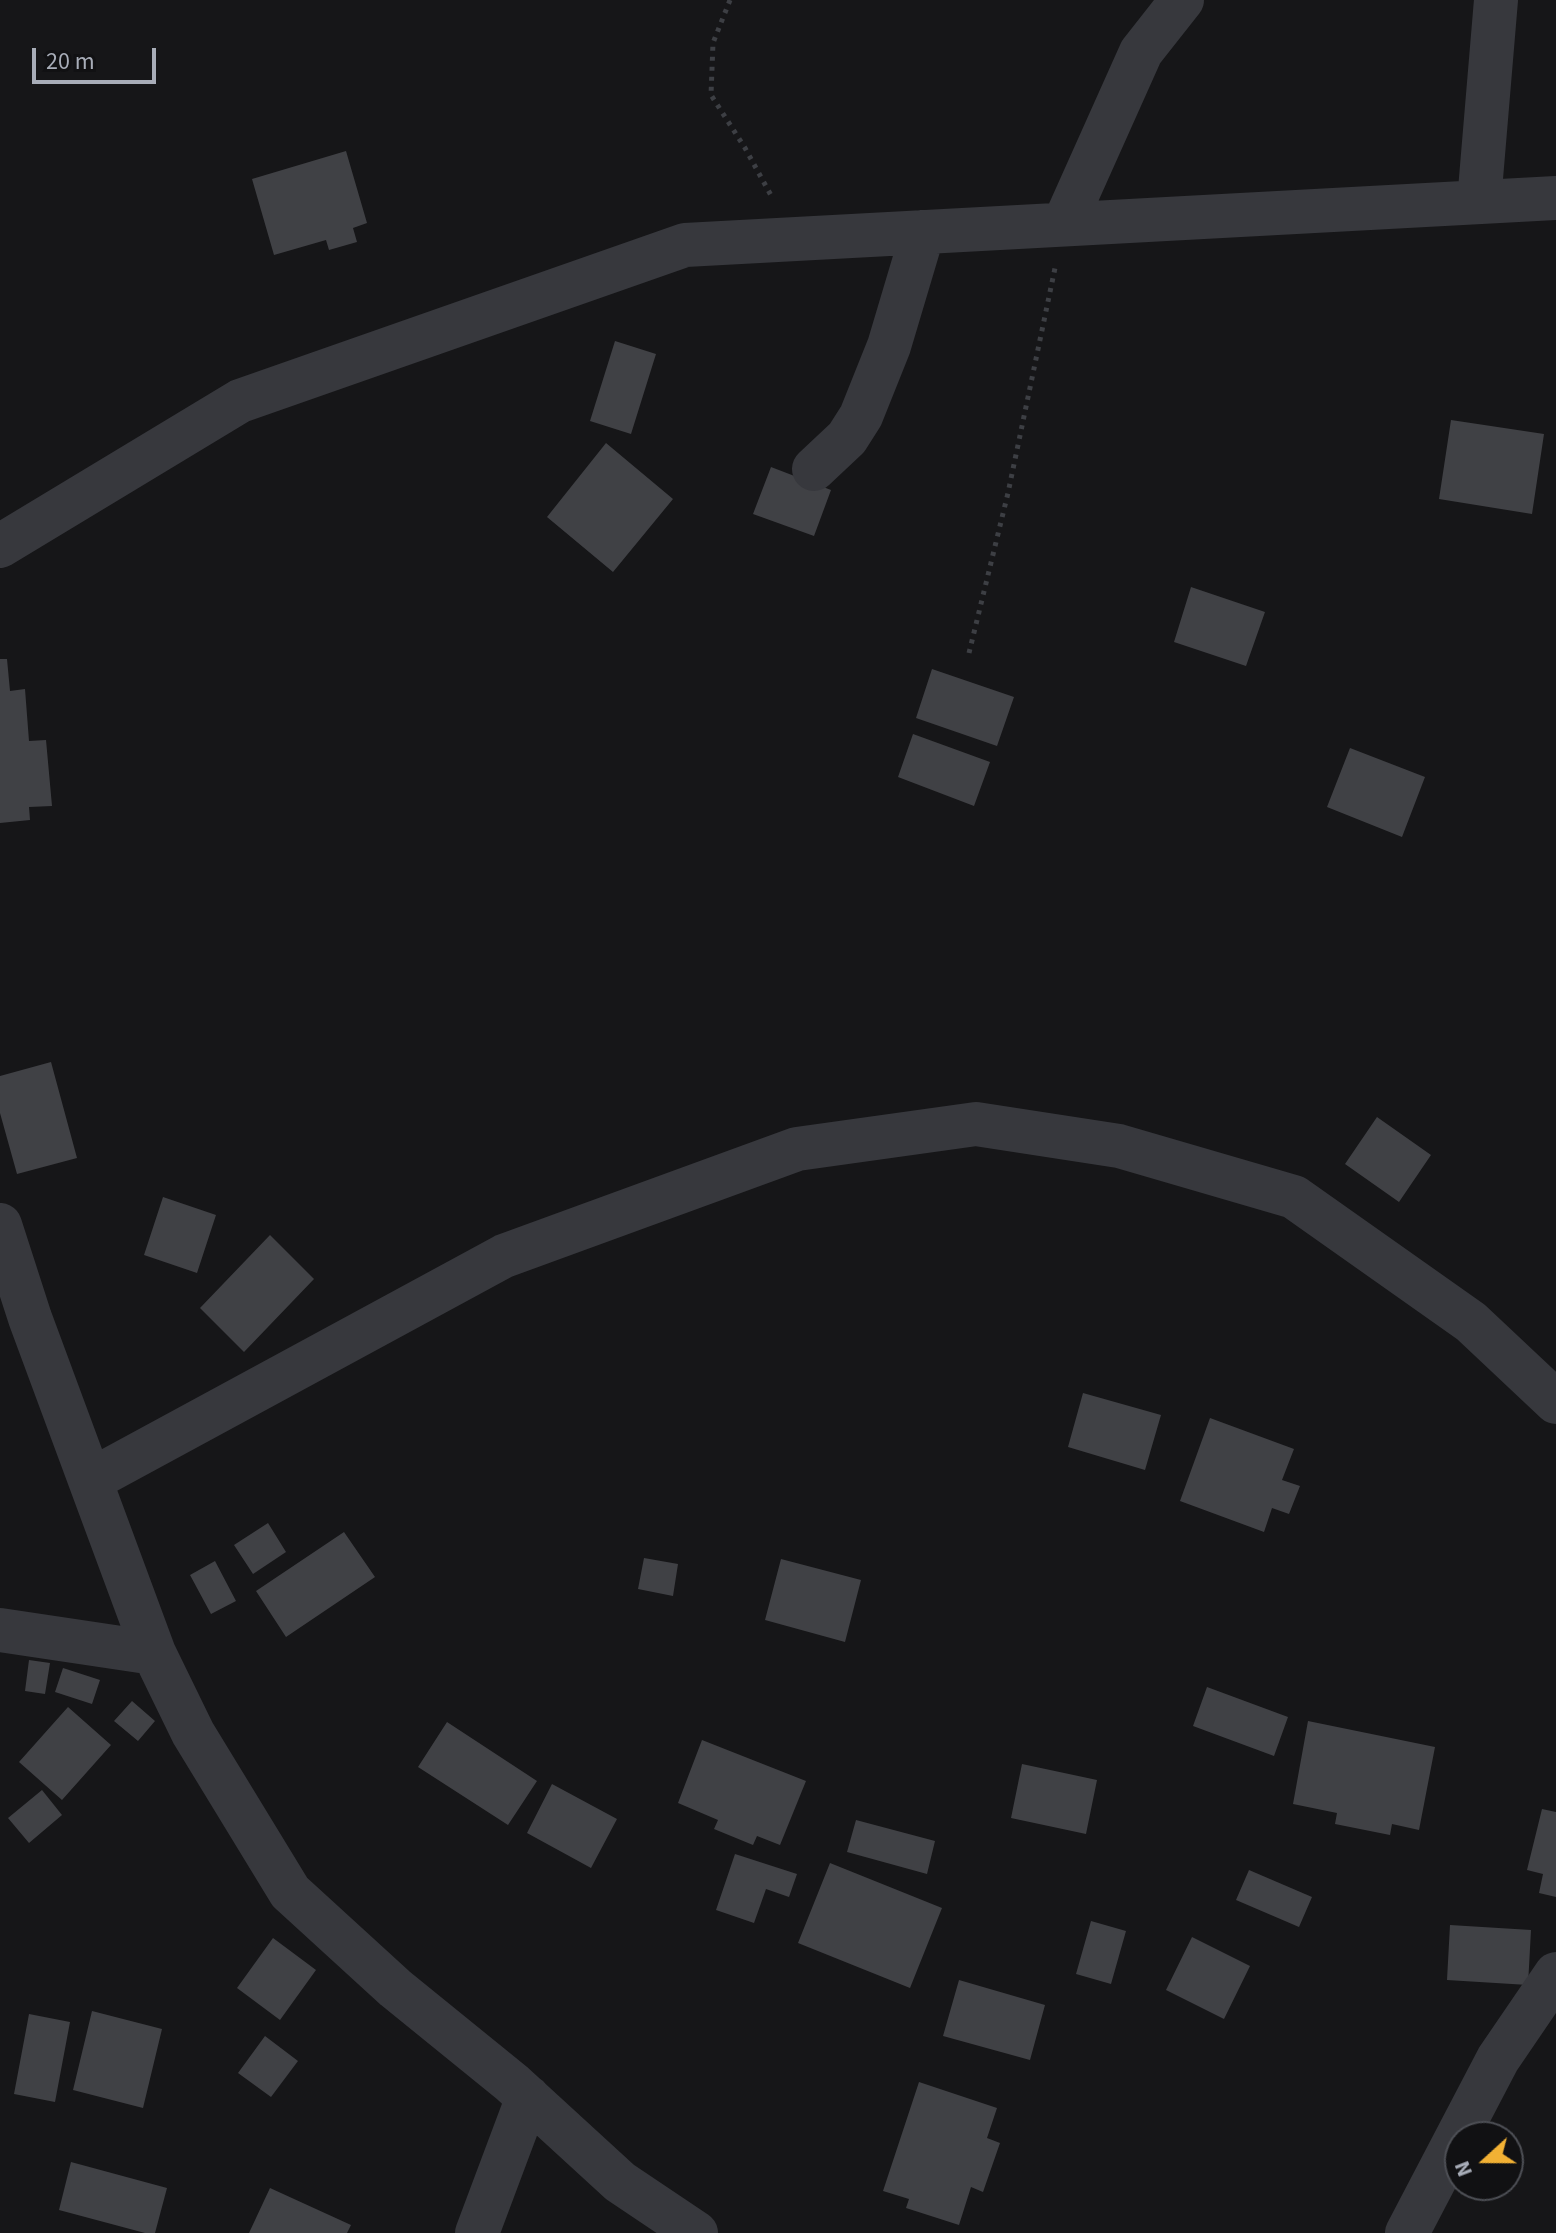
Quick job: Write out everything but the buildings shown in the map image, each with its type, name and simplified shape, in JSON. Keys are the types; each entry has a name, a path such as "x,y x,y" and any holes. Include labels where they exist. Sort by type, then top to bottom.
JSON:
{"street":[{"path":"1064,224 1141,52 1182,0"},
{"path":"1479,202 1496,0"},
{"path":"0,546 240,401 685,245 1556,198"},
{"path":"814,469 847,438 861,416 889,346 923,232"},
{"path":"91,1480 504,1256 797,1149 976,1124 1119,1146 1294,1197 1471,1322 1556,1402"},
{"path":"0,1225 30,1318 154,1653 193,1733 290,1892 395,1988 528,2097 620,2182 696,2233"},
{"path":"6,1642 154,1653"},
{"path":"1407,2233 1498,2059 1556,1974"},
{"path":"477,2233 528,2097"}],"path":[{"path":"730,0 713,43 711,95 745,148 795,239"},
{"path":"969,653 1008,493 1064,224"}]}
